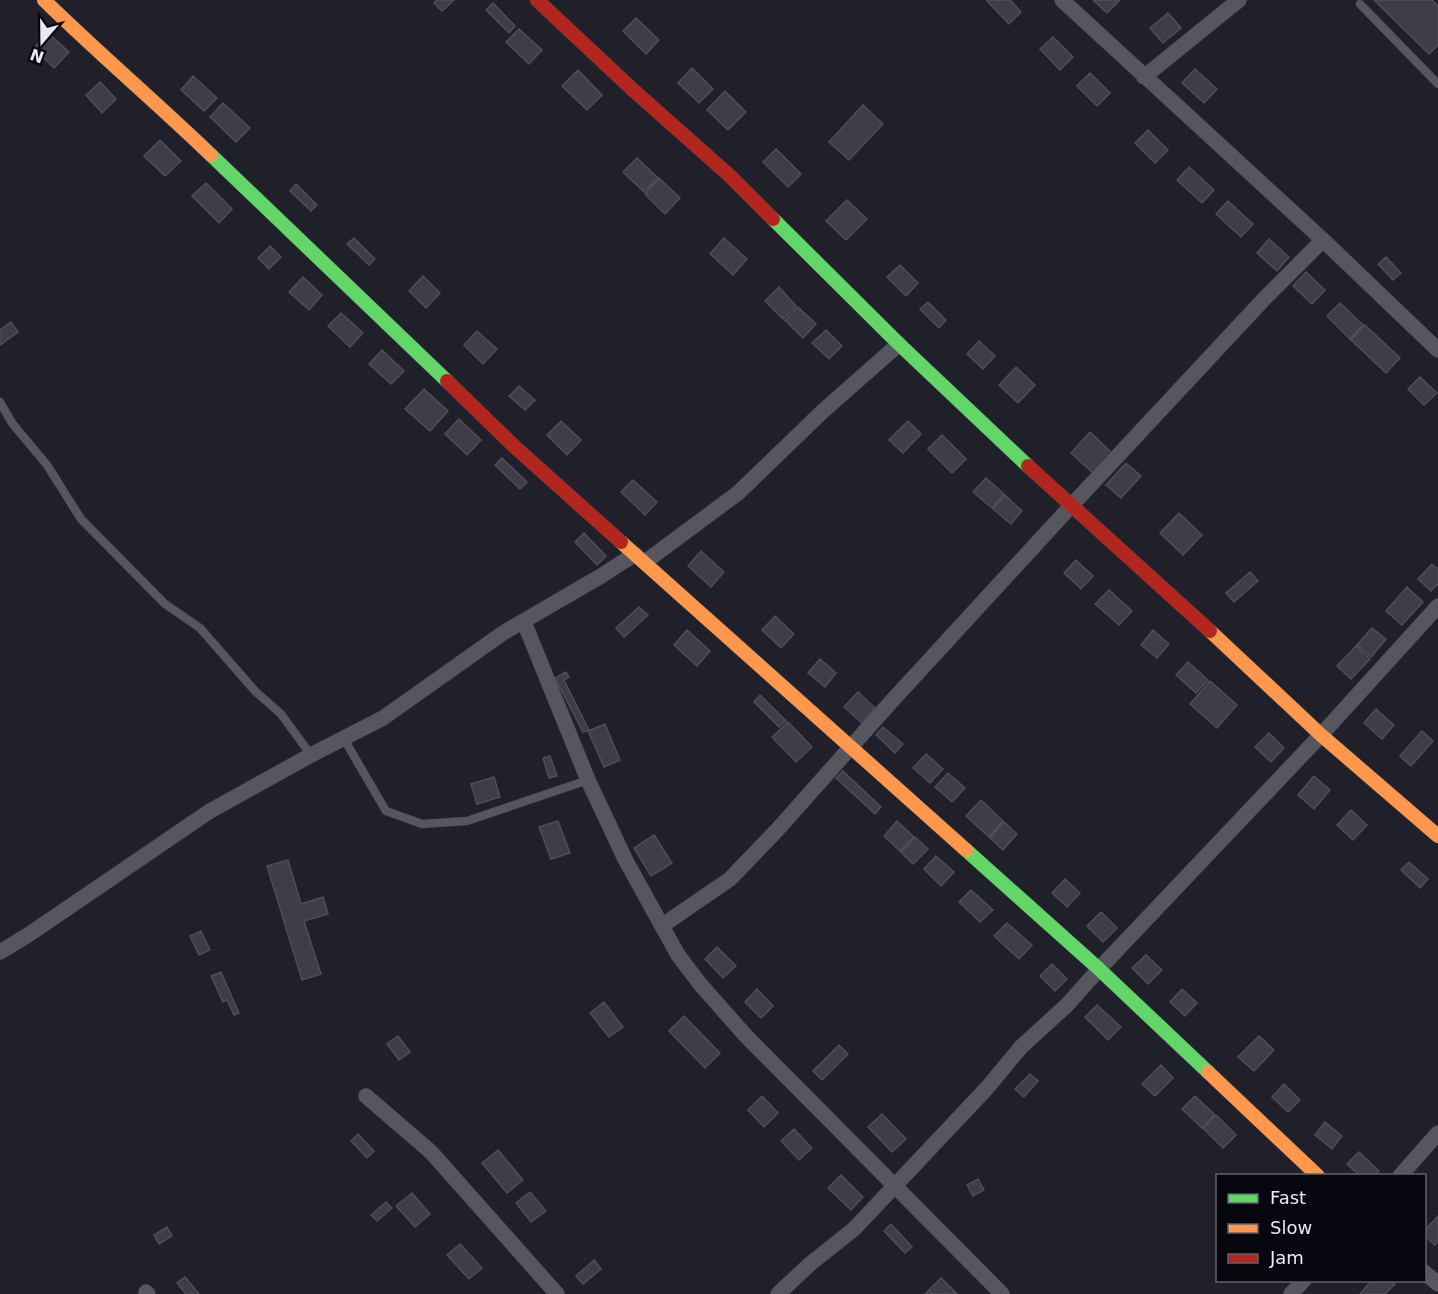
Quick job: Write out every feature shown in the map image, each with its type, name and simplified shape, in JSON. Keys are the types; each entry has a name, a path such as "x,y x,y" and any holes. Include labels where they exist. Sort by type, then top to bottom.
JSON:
{"street":[{"path":"44,0 81,36 150,96 516,448 1099,969 1316,1174"},
{"path":"537,0 730,176 899,344 1071,506 1322,735 1438,836"},
{"path":"1062,0 1436,343"},
{"path":"1144,77 1239,0"},
{"path":"663,925 730,879 1071,506 1264,299 1323,240"},
{"path":"0,952 210,811 383,718 478,650 561,598 640,558 738,493 823,411 899,344"},
{"path":"778,1294 810,1264 854,1229 897,1185 987,1088 1021,1047 1067,1005 1322,735 1438,606"},
{"path":"524,622 588,780 625,859 684,962 700,984 745,1035 897,1185 1002,1294"},
{"path":"366,1096 430,1152 557,1294"},
{"path":"1402,1174 1438,1133"},
{"path":"1426,1273 1438,1284"},
{"path":"1291,1294 1303,1282"}],"lane":[{"path":"1360,4 1438,84"},
{"path":"0,402 12,423 47,465 81,519 165,604 200,628 255,691 281,714 311,755"},
{"path":"344,739 386,810 422,824 467,821 588,780"}],"building":[{"path":"437,0 454,0 442,11 434,3"},
{"path":"1010,0 1021,12 1009,24 987,1"},
{"path":"1093,0 1120,0 1107,13"},
{"path":"1374,0 1432,0 1438,6 1438,45 1429,54"},
{"path":"493,3 515,26 509,33 486,10"},
{"path":"1168,13 1181,28 1163,43 1150,28"},
{"path":"636,18 659,40 646,54 623,31"},
{"path":"519,29 542,50 529,64 506,42"},
{"path":"48,33 69,52 54,68 34,48"},
{"path":"1053,37 1073,57 1060,70 1040,49"},
{"path":"692,68 713,89 699,103 678,83"},
{"path":"1195,69 1217,89 1204,103 1182,83"},
{"path":"578,70 602,95 587,110 562,86"},
{"path":"1090,73 1110,93 1097,106 1077,86"},
{"path":"193,76 217,98 204,111 181,90"},
{"path":"100,82 116,99 102,113 86,95"},
{"path":"725,91 746,112 728,130 707,110"},
{"path":"223,103 250,128 236,142 210,117"},
{"path":"863,105 883,124 849,160 829,142"},
{"path":"1148,130 1168,150 1155,163 1135,143"},
{"path":"160,140 181,161 165,176 144,156"},
{"path":"776,149 801,174 788,187 763,162"},
{"path":"637,158 658,178 644,192 623,172"},
{"path":"1189,167 1214,190 1202,203 1177,180"},
{"path":"659,178 680,198 665,214 645,194"},
{"path":"206,183 232,209 219,223 192,196"},
{"path":"296,184 317,205 311,211 290,191"},
{"path":"847,200 867,219 846,240 826,221"},
{"path":"1228,201 1253,224 1241,237 1216,214"},
{"path":"354,238 375,259 369,265 347,244"},
{"path":"724,238 747,259 733,275 710,254"},
{"path":"1269,239 1289,257 1277,271 1257,253"},
{"path":"270,246 281,257 269,269 258,258"},
{"path":"1386,257 1401,273 1393,280 1378,264"},
{"path":"900,265 918,283 906,296 887,277"},
{"path":"1306,272 1325,290 1312,304 1293,286"},
{"path":"423,276 440,293 426,308 409,291"},
{"path":"303,277 322,295 309,310 289,292"},
{"path":"779,287 796,306 783,319 765,301"},
{"path":"928,302 946,320 939,328 920,309"},
{"path":"1340,303 1363,325 1350,339 1327,316"},
{"path":"798,307 816,324 803,338 785,320"},
{"path":"341,313 363,333 350,347 328,326"},
{"path":"11,322 18,332 0,345 0,330"},
{"path":"1365,325 1400,358 1386,373 1351,340"},
{"path":"826,330 842,346 829,359 812,343"},
{"path":"477,331 497,349 483,364 464,345"},
{"path":"979,341 995,356 983,369 967,354"},
{"path":"382,350 404,371 391,384 369,364"},
{"path":"1016,367 1035,385 1018,403 999,385"},
{"path":"1420,377 1437,393 1424,405 1408,389"},
{"path":"519,386 535,400 525,410 509,396"},
{"path":"424,389 448,411 430,431 405,409"},
{"path":"459,419 481,440 467,455 445,434"},
{"path":"561,421 581,440 567,455 547,435"},
{"path":"908,421 921,434 903,453 889,440"},
{"path":"1090,432 1112,453 1093,473 1071,453"},
{"path":"942,435 966,459 952,473 928,449"},
{"path":"502,458 527,482 520,489 495,465"},
{"path":"1126,463 1141,476 1121,498 1106,485"},
{"path":"986,478 1004,494 992,508 973,492"},
{"path":"633,480 657,502 645,515 621,492"},
{"path":"1005,495 1022,511 1011,524 993,509"},
{"path":"1179,513 1202,535 1183,555 1160,533"},
{"path":"584,533 606,556 597,565 575,542"},
{"path":"701,551 724,572 711,587 688,566"},
{"path":"1076,560 1093,576 1081,589 1064,573"},
{"path":"1432,564 1438,569 1438,584 1431,591 1418,579"},
{"path":"1250,572 1258,581 1234,602 1226,593"},
{"path":"1407,587 1423,602 1402,625 1386,611"},
{"path":"1109,590 1132,611 1119,625 1095,604"},
{"path":"639,607 648,615 624,637 616,628"},
{"path":"775,616 794,634 781,648 762,630"},
{"path":"1372,628 1386,639 1371,657 1357,645"},
{"path":"687,630 710,651 697,666 674,645"},
{"path":"1153,630 1169,644 1157,658 1141,645"},
{"path":"1356,646 1370,659 1351,679 1337,666"},
{"path":"820,659 836,673 825,687 808,673"},
{"path":"1188,662 1208,680 1196,693 1176,675"},
{"path":"566,672 569,677 564,680 589,730 583,732 555,678"},
{"path":"1210,681 1237,705 1217,728 1190,704"},
{"path":"858,692 875,708 862,723 844,707"},
{"path":"760,695 786,721 779,727 754,702"},
{"path":"1376,709 1394,725 1382,739 1364,723"},
{"path":"788,722 812,747 796,762 772,737"},
{"path":"605,724 620,760 604,767 588,731"},
{"path":"883,727 903,744 895,753 876,735"},
{"path":"1422,731 1433,741 1411,766 1400,756"},
{"path":"1269,733 1284,748 1271,762 1255,747"},
{"path":"926,754 943,769 930,783 913,768"},
{"path":"550,756 557,776 549,778 543,758"},
{"path":"843,771 881,807 875,814 836,778"},
{"path":"948,773 965,788 952,802 935,787"},
{"path":"1314,776 1330,790 1314,809 1298,795"},
{"path":"494,777 500,797 477,804 471,784"},
{"path":"981,800 1003,821 989,837 966,816"},
{"path":"1351,810 1367,825 1353,840 1337,825"},
{"path":"558,821 570,853 551,859 539,827"},
{"path":"897,821 914,837 900,851 884,836"},
{"path":"1004,822 1017,834 1003,850 990,838"},
{"path":"654,835 672,863 651,876 634,848"},
{"path":"915,837 928,849 913,864 901,852"},
{"path":"936,856 954,872 941,886 924,869"},
{"path":"288,860 301,904 323,897 328,914 304,921 321,974 302,980 267,866"},
{"path":"1409,862 1428,879 1420,888 1401,870"},
{"path":"1065,879 1080,893 1067,907 1052,893"},
{"path":"971,890 993,910 980,922 959,902"},
{"path":"1101,912 1117,928 1103,942 1087,926"},
{"path":"1007,923 1032,945 1019,959 994,936"},
{"path":"201,931 210,950 199,955 190,936"},
{"path":"717,947 736,966 723,978 705,959"},
{"path":"1146,955 1162,970 1148,984 1132,968"},
{"path":"1052,964 1067,979 1055,991 1040,976"},
{"path":"221,972 239,1013 234,1015 227,1000 223,1002 211,976"},
{"path":"757,989 773,1006 761,1018 745,1002"},
{"path":"1182,989 1197,1003 1185,1016 1170,1002"},
{"path":"604,1002 623,1027 609,1037 590,1013"},
{"path":"1097,1005 1121,1027 1108,1040 1085,1017"},
{"path":"684,1016 720,1053 705,1068 669,1031"},
{"path":"398,1036 410,1052 399,1060 387,1044"},
{"path":"1259,1036 1274,1050 1254,1071 1238,1057"},
{"path":"839,1045 848,1054 822,1080 813,1071"},
{"path":"1161,1065 1173,1078 1155,1096 1142,1084"},
{"path":"1030,1074 1038,1081 1024,1097 1015,1089"},
{"path":"1284,1084 1300,1100 1288,1112 1272,1097"},
{"path":"762,1096 778,1113 764,1127 748,1110"},
{"path":"1195,1096 1215,1115 1202,1128 1182,1109"},
{"path":"882,1114 906,1139 892,1152 868,1127"},
{"path":"1216,1115 1236,1135 1223,1148 1203,1128"},
{"path":"1325,1122 1342,1136 1332,1149 1315,1135"},
{"path":"794,1129 812,1148 799,1160 781,1141"},
{"path":"358,1134 374,1151 367,1158 351,1141"},
{"path":"498,1150 523,1180 507,1193 482,1163"},
{"path":"1359,1152 1379,1171 1377,1174 1358,1174 1347,1164"},
{"path":"841,1175 863,1197 851,1210 828,1188"},
{"path":"978,1179 984,1190 973,1196 967,1185"},
{"path":"530,1192 546,1211 531,1222 516,1203"},
{"path":"412,1193 430,1214 415,1227 396,1206"},
{"path":"386,1202 392,1208 377,1221 371,1215"},
{"path":"1438,1216 1438,1241 1435,1245 1426,1238 1426,1229"},
{"path":"891,1224 912,1247 905,1253 884,1231"},
{"path":"167,1227 172,1236 159,1244 154,1235"},
{"path":"460,1244 482,1268 469,1279 447,1255"},
{"path":"594,1260 601,1269 583,1284 576,1276"},
{"path":"185,1277 199,1294 186,1294 177,1283"},
{"path":"941,1278 957,1294 925,1294"},
{"path":"1370,1282 1393,1282 1395,1284 1385,1294 1360,1294"}],"traffic: fast":[{"path":"211,155 447,381"},
{"path":"773,219 899,344 1028,466"},
{"path":"966,850 1099,969 1208,1072"}],"traffic: slow":[{"path":"44,0 211,155"},
{"path":"621,542 966,850"},
{"path":"1210,631 1321,735 1438,836"},
{"path":"1208,1072 1316,1174"}],"traffic: jam":[{"path":"537,0 730,176 773,219"},
{"path":"447,381 516,448 621,542"},
{"path":"1028,466 1210,631"}]}
